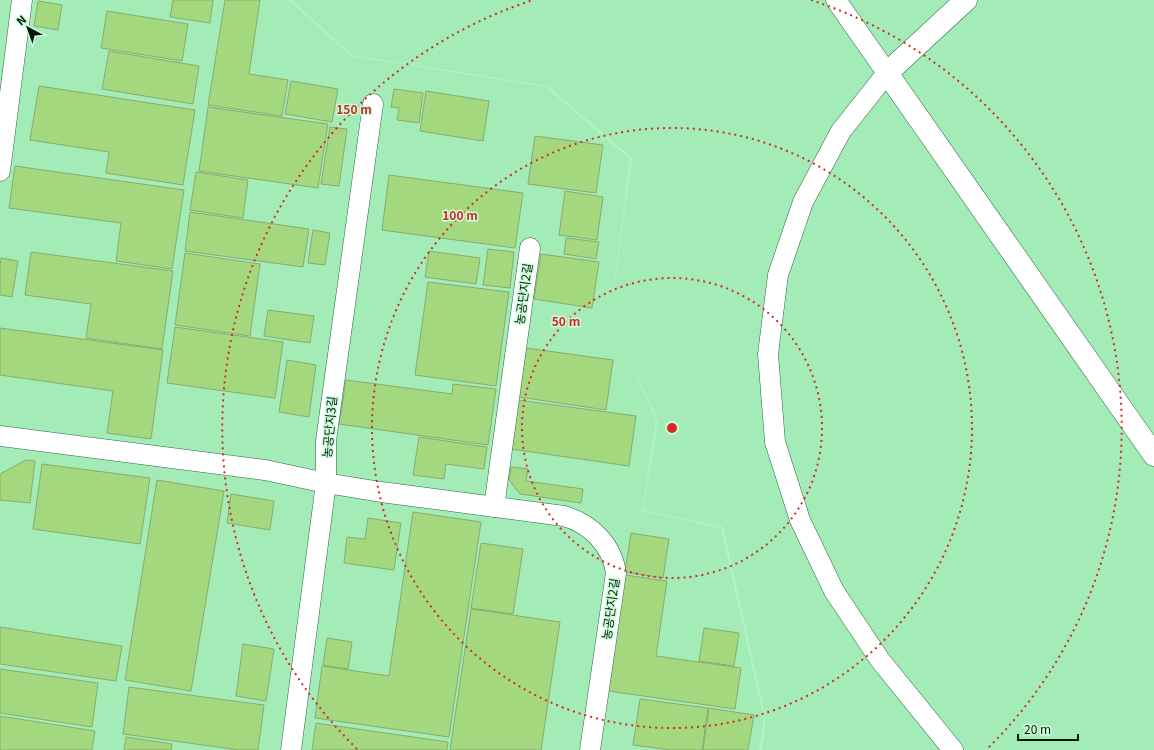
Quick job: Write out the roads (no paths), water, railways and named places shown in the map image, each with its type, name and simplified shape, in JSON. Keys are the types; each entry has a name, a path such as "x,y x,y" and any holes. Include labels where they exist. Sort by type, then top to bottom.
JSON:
{"street":[{"path":"0,170 22,0"},
{"path":"836,0 1154,455"},
{"path":"953,750 880,660 834,590 800,520 775,442 768,354 778,275 803,202 841,131 887,73 966,0"},
{"name":"농공단지3길","path":"291,750 326,483 326,441 373,104"},
{"name":"농공단지2길","path":"494,507 530,248"},
{"name":"농공단지2길","path":"0,436 265,470 326,483 382,492 564,516 574,519 589,528 601,539 610,551 615,562 616,573 590,750"}]}
